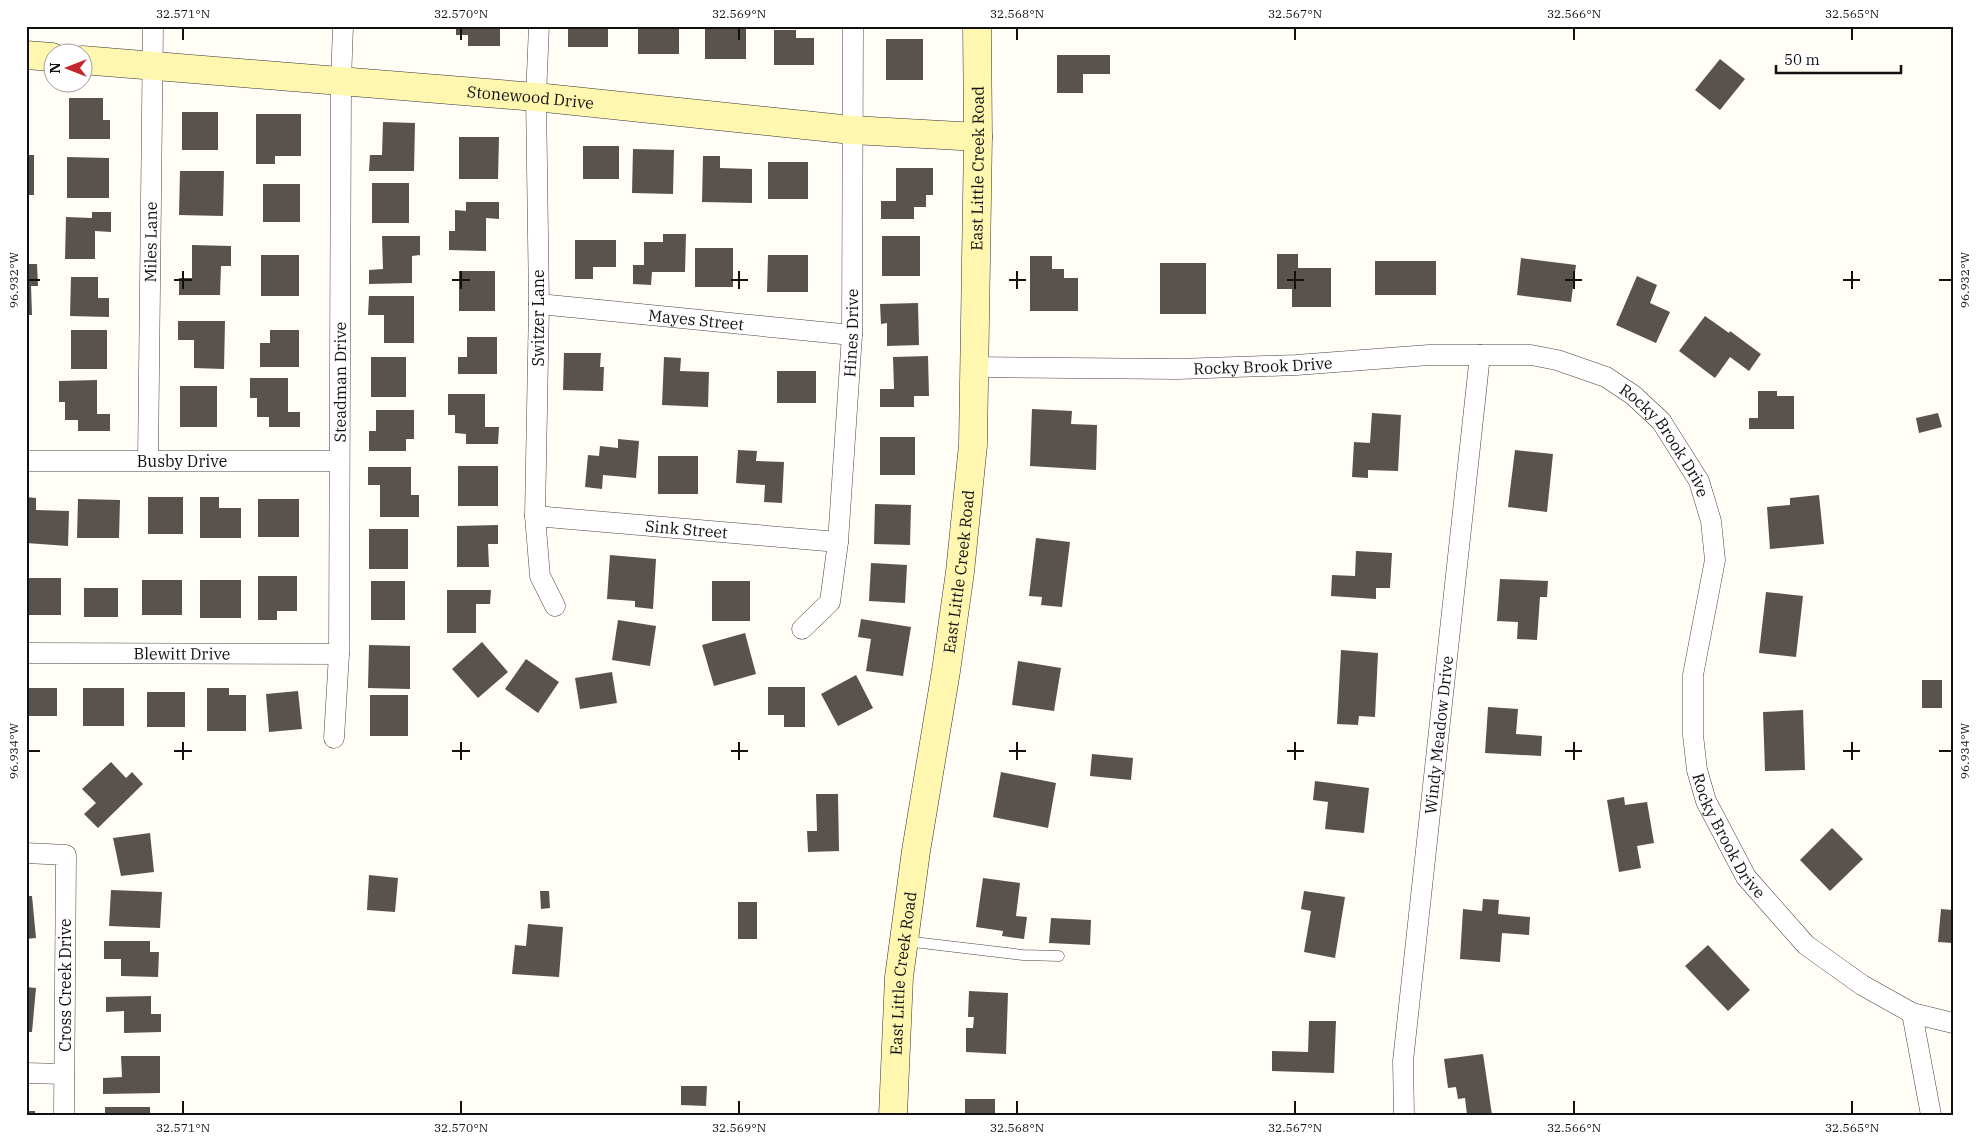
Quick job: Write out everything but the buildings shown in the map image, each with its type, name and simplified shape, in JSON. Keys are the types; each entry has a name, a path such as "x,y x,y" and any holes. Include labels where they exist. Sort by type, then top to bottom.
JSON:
{"street":[{"name":"Miles Lane","path":"148,460 153,26"},
{"name":"Steadman Drive","path":"334,738 339,654 340,82 343,26"},
{"name":"Switzer Lane","path":"539,26 536,97 539,304 536,516 540,576 555,606"},
{"name":"Hines Drive","path":"802,629 830,602 838,542 852,335 853,26"},
{"name":"East Little Creek Road","path":"893,1115 900,978 904,940 916,851 946,671 960,572 973,445 978,137 977,26"},
{"path":"26,55 42,57"},
{"name":"Stonewood Drive","path":"92,61 536,97 852,130 978,137"},
{"name":"Mayes Street","path":"539,304 852,335"},
{"name":"Rocky Brook Drive","path":"974,367 1178,368 1296,365 1430,355 1531,355 1566,363 1606,378 1633,395 1661,421 1699,481 1711,521 1715,560 1693,675 1693,735 1697,770 1706,801 1746,877 1806,945 1862,985 1912,1014 1953,1023"},
{"name":"Windy Meadow Drive","path":"1404,1115 1403,1061 1480,355"},
{"name":"Busby Drive","path":"26,461 339,461"},
{"name":"Sink Street","path":"536,516 838,542"},
{"name":"Blewitt Drive","path":"26,652 339,654"},
{"name":"Cross Creek Drive","path":"26,853 66,855 64,1115"},
{"path":"1912,1014 1931,1115"},
{"path":"26,1073 64,1074"}],"lane":[{"path":"904,940 1024,955 1059,956"}]}
